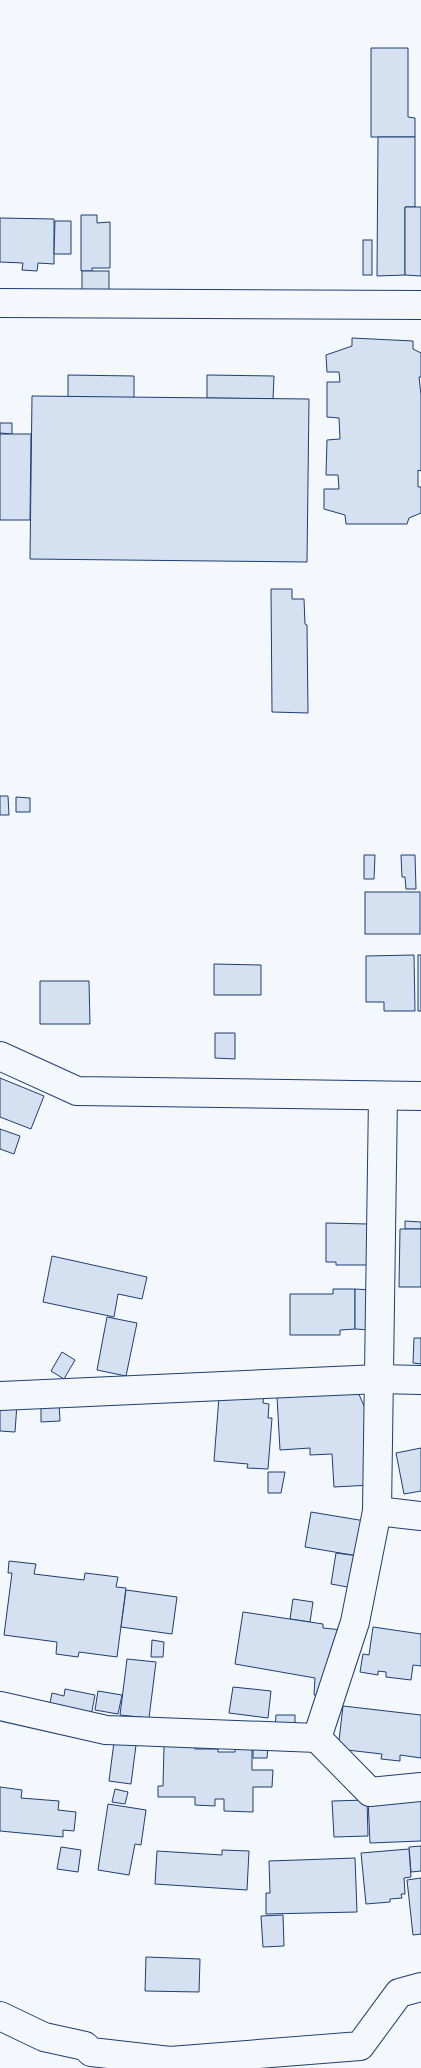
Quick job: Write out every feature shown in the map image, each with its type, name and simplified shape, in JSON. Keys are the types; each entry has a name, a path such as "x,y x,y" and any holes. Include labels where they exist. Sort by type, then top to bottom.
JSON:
{"street":[{"path":"0,303 421,305"},
{"path":"0,1056 77,1091 421,1096"},
{"path":"317,1738 355,1622 377,1511 383,1096"},
{"path":"0,1396 380,1379 421,1380"},
{"path":"377,1511 421,1516"},
{"path":"0,1706 106,1730 317,1738 370,1792 421,1787"},
{"path":"0,2016 44,2037 85,2046 91,2052 170,2061 360,2046 399,1993 421,1987"}],"building":[{"path":"371,48 408,48 408,117 415,118 415,137 371,137"},
{"path":"378,137 415,137 415,207 405,207 405,275 377,276"},
{"path":"405,207 421,207 421,276 405,275"},
{"path":"81,215 97,215 97,223 110,222 110,268 92,268 92,271 81,271"},
{"path":"0,218 54,219 54,264 38,263 37,271 22,270 23,263 0,262"},
{"path":"55,221 71,221 71,254 54,254"},
{"path":"363,240 372,240 372,275 363,275"},
{"path":"82,271 109,271 109,295 82,295"},
{"path":"352,338 413,341 413,349 421,353 421,377 419,377 421,395 421,471 418,470 418,487 421,487 421,513 409,518 407,524 346,524 345,515 324,509 324,489 339,489 338,475 326,475 327,440 340,439 339,418 327,417 327,382 340,382 339,372 327,372 326,355 352,346"},
{"path":"68,375 134,376 134,398 68,397"},
{"path":"207,375 274,376 273,399 207,398"},
{"path":"32,396 309,399 307,562 30,559"},
{"path":"0,423 12,423 12,434 0,433"},
{"path":"0,434 31,434 30,520 0,520"},
{"path":"271,589 292,589 292,599 304,599 305,624 307,625 308,713 272,712"},
{"path":"0,796 8,796 9,815 0,815"},
{"path":"16,797 30,798 30,812 16,812"},
{"path":"364,855 375,855 374,879 364,879"},
{"path":"401,855 415,855 416,889 406,889 405,877 402,877"},
{"path":"365,892 420,892 420,934 365,934"},
{"path":"414,955 415,1011 384,1011 384,1002 366,1002 366,956"},
{"path":"418,955 421,955 421,1011 418,1011"},
{"path":"214,964 261,965 261,995 214,995"},
{"path":"40,981 89,981 90,1024 40,1024"},
{"path":"215,1033 235,1033 235,1059 215,1058"},
{"path":"0,1078 44,1096 31,1129 0,1117"},
{"path":"0,1129 20,1136 14,1154 0,1149"},
{"path":"405,1221 421,1222 421,1229 405,1229"},
{"path":"326,1223 368,1224 368,1265 336,1265 336,1262 326,1262"},
{"path":"400,1229 421,1229 421,1287 399,1287"},
{"path":"52,1256 147,1277 142,1299 118,1294 114,1317 43,1302"},
{"path":"333,1289 355,1289 355,1329 340,1330 340,1335 290,1335 290,1294 333,1294"},
{"path":"355,1289 371,1290 370,1330 355,1329"},
{"path":"107,1317 137,1323 126,1376 97,1370"},
{"path":"414,1338 421,1338 421,1364 413,1363"},
{"path":"62,1352 75,1360 64,1379 51,1371"},
{"path":"358,1392 368,1415 371,1485 334,1487 332,1454 310,1455 310,1448 280,1450 277,1397"},
{"path":"264,1393 263,1403 269,1404 268,1418 272,1418 268,1469 247,1468 248,1464 214,1461 219,1397"},
{"path":"0,1402 17,1404 15,1432 0,1431"},
{"path":"41,1403 59,1403 60,1421 41,1422"},
{"path":"421,1448 421,1491 404,1494 396,1453"},
{"path":"268,1472 285,1472 281,1493 268,1493"},
{"path":"311,1512 365,1521 358,1556 305,1547"},
{"path":"336,1553 358,1556 353,1588 331,1584"},
{"path":"9,1561 36,1564 34,1574 84,1580 85,1573 118,1577 116,1587 126,1588 117,1657 79,1652 78,1657 56,1654 57,1642 4,1635 12,1573 8,1573"},
{"path":"126,1590 177,1597 172,1634 121,1627"},
{"path":"293,1599 313,1602 310,1622 290,1619"},
{"path":"243,1612 323,1624 323,1628 342,1630 321,1696 314,1695 315,1678 235,1664"},
{"path":"373,1627 421,1634 421,1666 413,1665 411,1680 386,1677 386,1672 378,1671 378,1675 360,1672 363,1654 369,1655"},
{"path":"152,1640 164,1642 163,1657 151,1657"},
{"path":"127,1659 156,1662 149,1718 120,1715"},
{"path":"233,1687 271,1691 268,1718 229,1713"},
{"path":"65,1689 95,1695 91,1716 49,1708 52,1693 64,1696"},
{"path":"98,1691 122,1695 118,1714 95,1710"},
{"path":"343,1706 421,1715 421,1758 400,1755 400,1761 381,1759 382,1754 338,1749"},
{"path":"276,1715 295,1715 295,1727 275,1727"},
{"path":"114,1742 136,1745 131,1784 109,1781"},
{"path":"164,1746 195,1746 195,1749 218,1749 218,1752 252,1749 252,1770 273,1770 272,1787 253,1787 253,1812 224,1811 224,1799 215,1799 215,1806 195,1805 195,1797 158,1797 158,1786 163,1786"},
{"path":"253,1747 268,1747 267,1758 253,1758"},
{"path":"0,1787 22,1790 21,1798 59,1801 58,1810 76,1812 74,1831 63,1830 63,1837 0,1831"},
{"path":"115,1789 128,1792 125,1804 112,1802"},
{"path":"421,1797 421,1841 370,1843 368,1799"},
{"path":"367,1800 368,1836 334,1837 332,1801"},
{"path":"108,1804 146,1810 141,1845 135,1844 129,1875 98,1870"},
{"path":"421,1846 421,1871 411,1872 409,1847"},
{"path":"61,1847 81,1850 78,1872 57,1869"},
{"path":"409,1849 411,1877 404,1878 405,1894 401,1894 402,1898 390,1899 390,1902 366,1904 361,1853"},
{"path":"222,1850 249,1851 247,1890 155,1884 157,1851 222,1855"},
{"path":"355,1858 357,1912 266,1914 266,1893 270,1893 269,1861"},
{"path":"421,1878 421,1934 413,1935 407,1880"},
{"path":"283,1915 284,1946 263,1947 261,1916"},
{"path":"146,1957 200,1959 199,1992 145,1991"}]}
